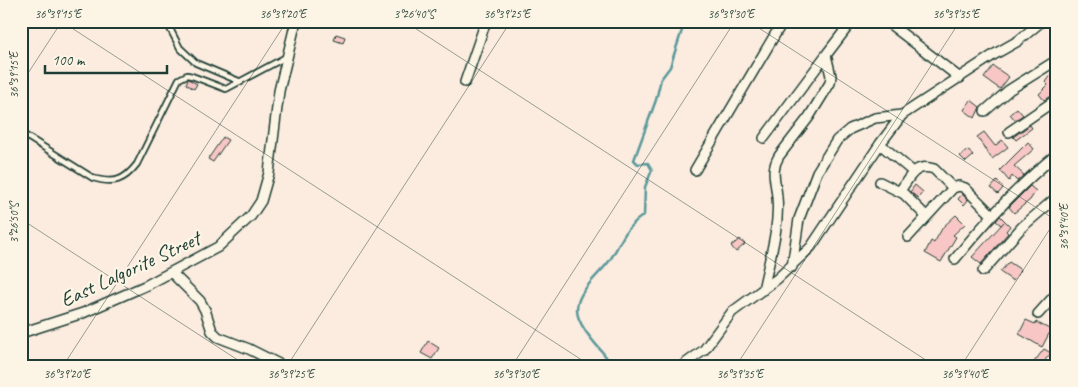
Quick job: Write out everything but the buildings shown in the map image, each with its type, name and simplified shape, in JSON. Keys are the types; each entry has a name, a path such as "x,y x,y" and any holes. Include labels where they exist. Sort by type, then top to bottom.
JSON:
{"street":[{"name":"East Lalgorite Street","path":"21,333 83,314 171,272 218,247 250,216 260,201 269,173 276,106 296,21"},
{"path":"466,82 486,21"},
{"path":"696,170 783,21"},
{"path":"764,138 852,21"},
{"path":"886,21 960,78"},
{"path":"682,366 704,350 732,312 792,267 811,247 880,144 902,115 995,54 1018,42 1042,21"},
{"path":"763,290 777,219 778,206 774,168 779,156 809,117 830,83 831,76 826,55"},
{"path":"985,111 1009,90 1057,60"},
{"path":"1009,132 1057,99"},
{"path":"792,267 799,220 810,188 837,140 850,129 875,118 902,115"},
{"path":"880,144 912,171"},
{"path":"955,258 992,215 1057,154"},
{"path":"900,192 912,171 920,167 934,169 953,188"},
{"path":"880,182 900,192 926,216"},
{"path":"908,237 953,188 959,186 965,188 992,215"},
{"path":"982,271 1022,227 1057,197"},
{"path":"171,272 200,301 212,331 218,337 249,349 283,366"},
{"path":"1038,314 1057,294"}],"lane":[{"path":"166,21 180,48 196,63 241,82"},
{"path":"21,133 93,178 104,181 121,180 137,164 180,79 187,75 192,76 226,89 287,56"}],"waterway":[{"path":"612,366 582,326 577,311 578,302 587,287 610,260 624,235 644,215 645,187 652,170 648,163 638,164 634,160 656,100 661,79 670,67 685,21"}]}
